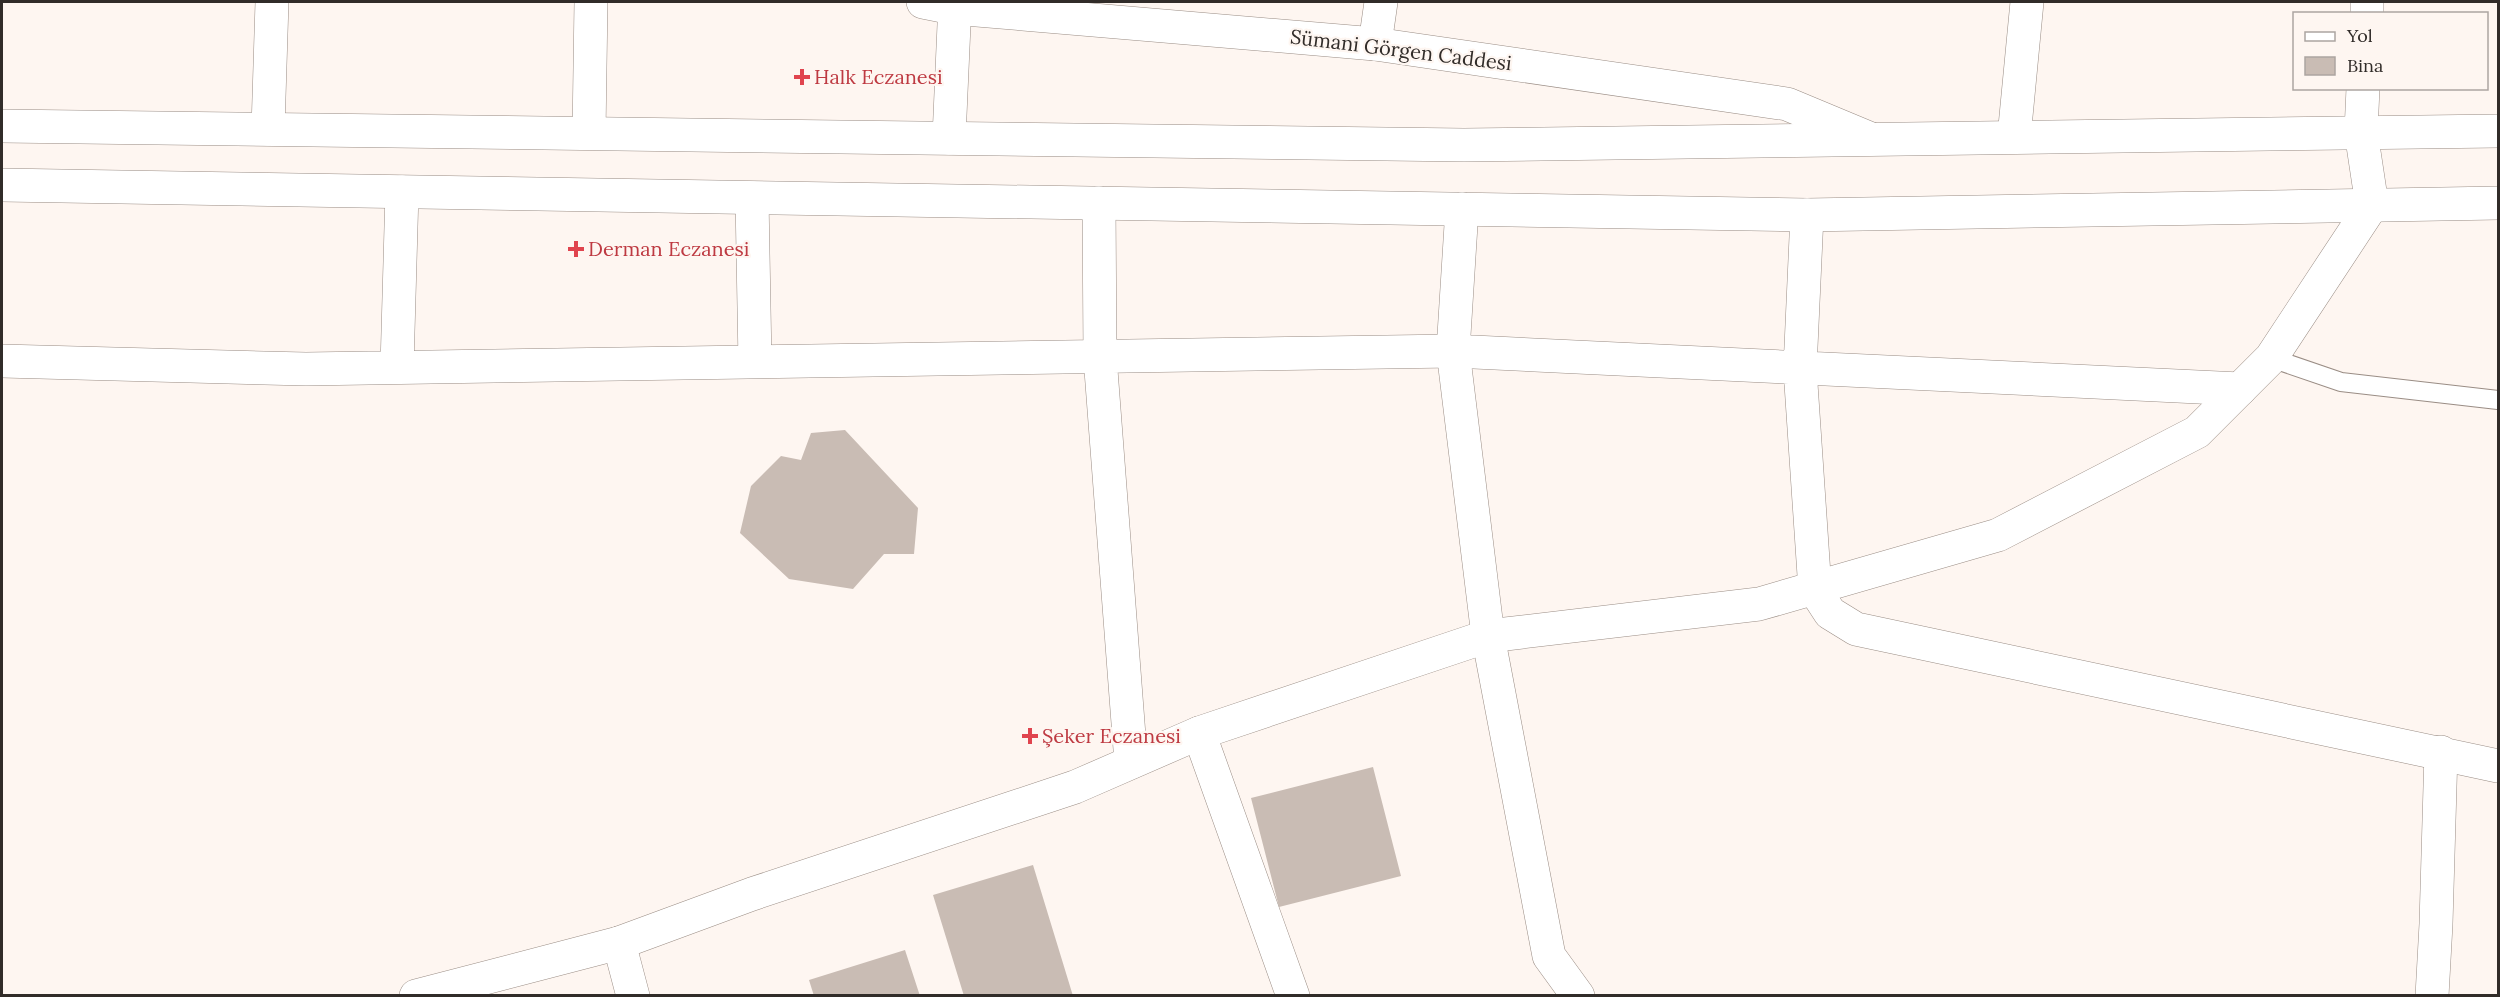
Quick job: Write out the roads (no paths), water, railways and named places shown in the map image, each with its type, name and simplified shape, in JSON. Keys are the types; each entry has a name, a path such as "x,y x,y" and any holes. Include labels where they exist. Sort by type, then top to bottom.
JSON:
{"street":[{"path":"268,129 272,2"},
{"path":"589,133 591,2"},
{"path":"1375,44 1382,2"},
{"path":"2014,137 2027,2"},
{"path":"944,4 949,138"},
{"name":"Sümani Görgen Caddesi","path":"944,4 1375,44 1787,104 1871,139"},
{"path":"416,996 619,943 752,894 1075,787 1199,733 1488,636 1759,604 1815,590 1998,535 2197,432 2271,358 2372,205 2361,132 2363,90"},
{"path":"2,126 1464,145 2499,131"},
{"path":"2,185 1807,215 2499,203"},
{"path":"397,367 402,192"},
{"path":"752,198 754,362"},
{"path":"1099,203 1100,357 1131,762"},
{"path":"1462,209 1453,351 1488,636 1549,956 1578,996"},
{"path":"1807,215 1800,369 1815,590 1830,612 1844,623 1856,628 2499,766"},
{"path":"2,361 306,369 1453,351 2240,389"},
{"path":"1199,733 1293,996"},
{"path":"2432,996 2441,752"},
{"path":"619,943 633,996"}],"lane":[{"path":"2271,358 2341,382 2499,400"}],"place":[{"name":"Halk Eczanesi","path":"802,77"},
{"name":"Derman Eczanesi","path":"576,249"},
{"name":"Şeker Eczanesi","path":"1030,736"}]}
